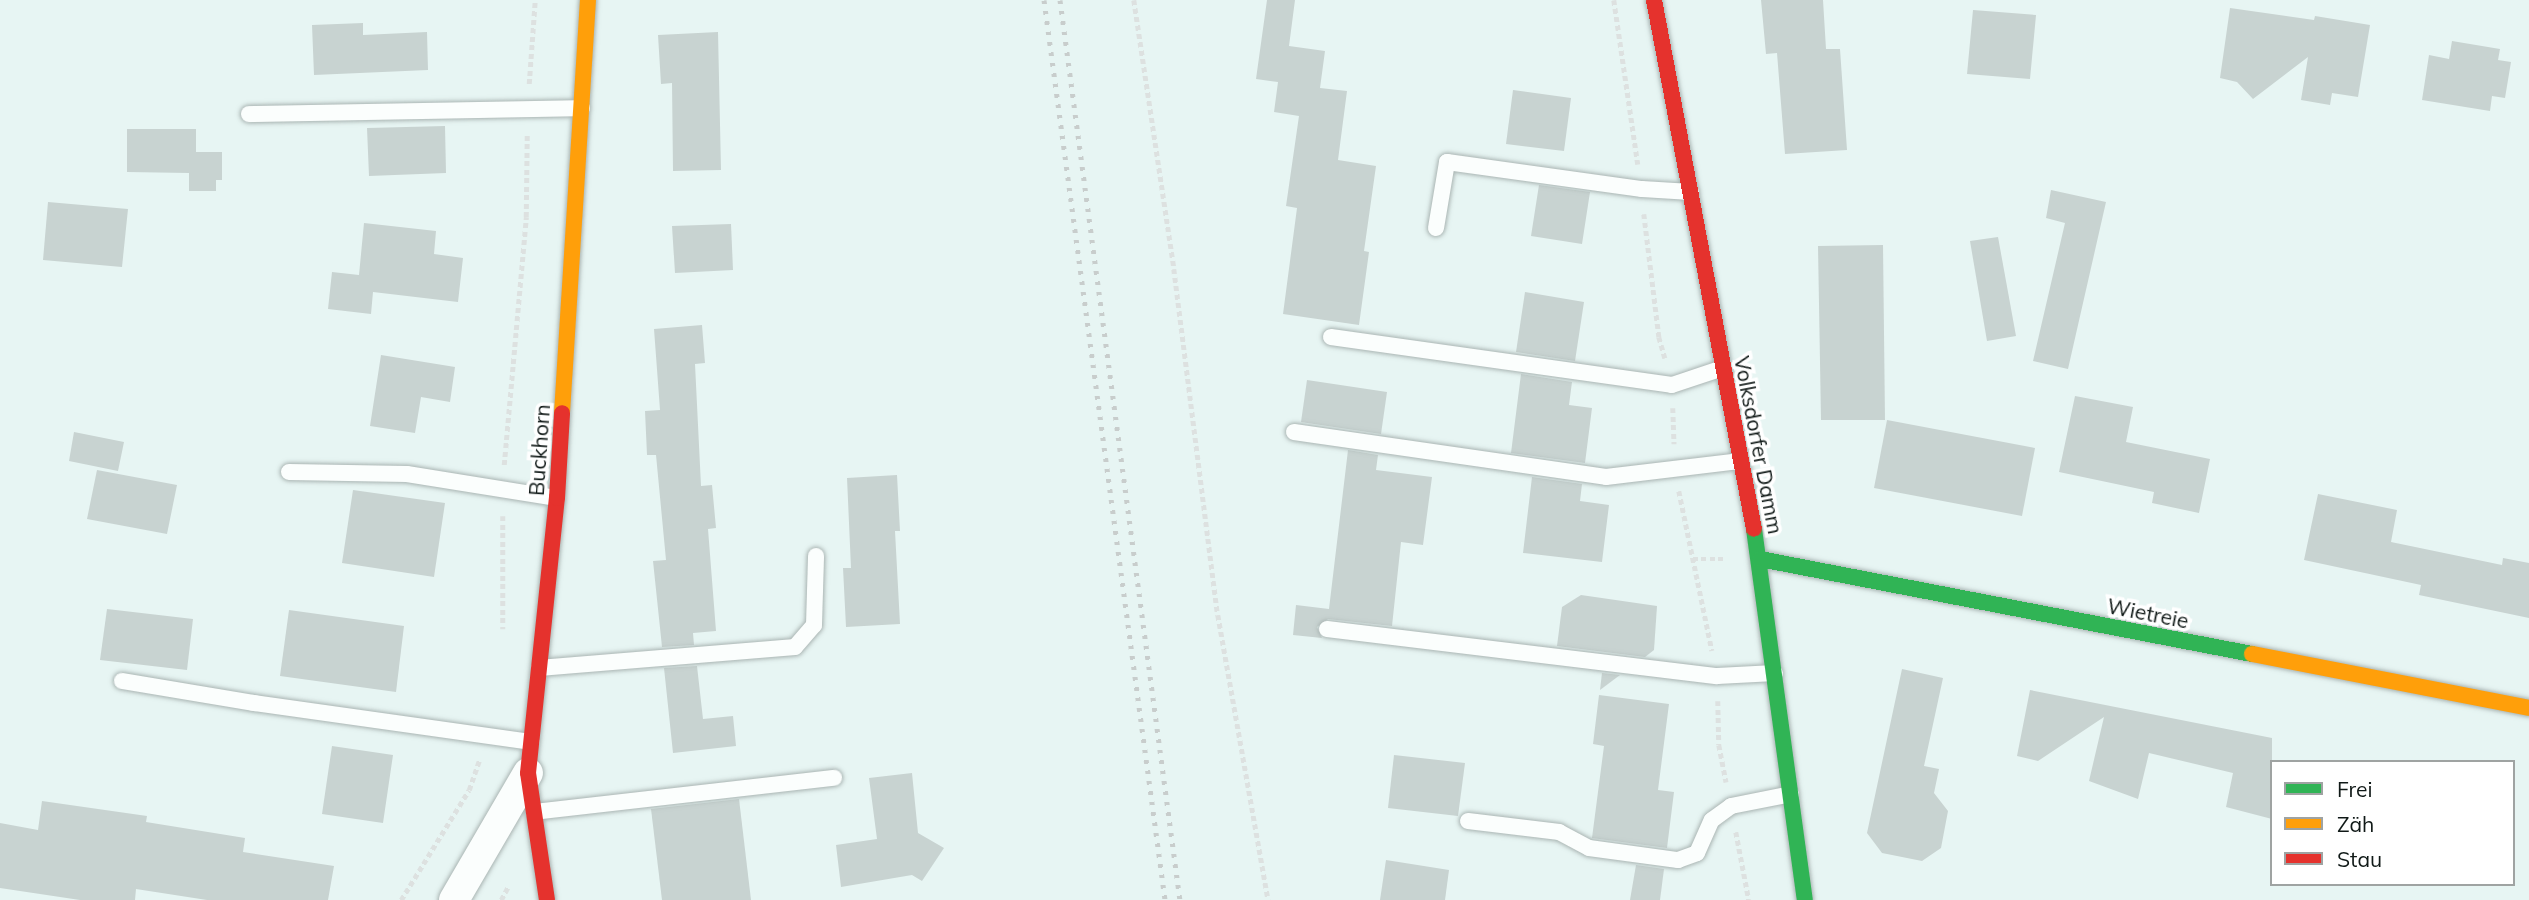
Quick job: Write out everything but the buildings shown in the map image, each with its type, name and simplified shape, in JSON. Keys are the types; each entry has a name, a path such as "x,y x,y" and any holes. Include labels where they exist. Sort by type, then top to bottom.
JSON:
{"street":[{"name":"Buckhorn","path":"547,900 527,774 557,498 588,0"},
{"name":"Volksdorfer Damm","path":"1654,0 1760,559 1805,900"},
{"name":"Wietreie","path":"1760,559 2529,708"},
{"path":"454,900 527,774"}],"lane":[{"path":"249,114 582,107"},
{"path":"1436,228 1447,162 1642,189 1691,192"},
{"path":"1331,337 1672,385 1723,368"},
{"path":"1294,432 1606,477 1741,461"},
{"path":"289,472 407,474 557,498"},
{"path":"539,668 795,647 814,625 816,556"},
{"path":"1327,629 1717,676 1775,673"},
{"path":"122,681 531,742"},
{"path":"534,812 834,778"},
{"path":"1468,821 1559,832 1589,848 1678,860 1697,853 1712,820 1731,806 1791,794"}],"path":[{"path":"503,638 502,489 526,217 528,108 535,0"},
{"path":"1134,0 1174,269 1218,615 1268,900"},
{"path":"401,900 469,790 488,737"}],"railway":[{"path":"1044,0 1165,900"},
{"path":"1060,0 1180,900"}],"traffic: fast":[{"path":"1754,529 1805,900"},
{"path":"1760,559 2252,654"}],"traffic: slow":[{"path":"562,413 588,0"},
{"path":"2252,654 2529,708"}],"traffic: jam":[{"path":"1654,0 1754,529"},
{"path":"547,900 528,773 557,498 562,413"}]}
